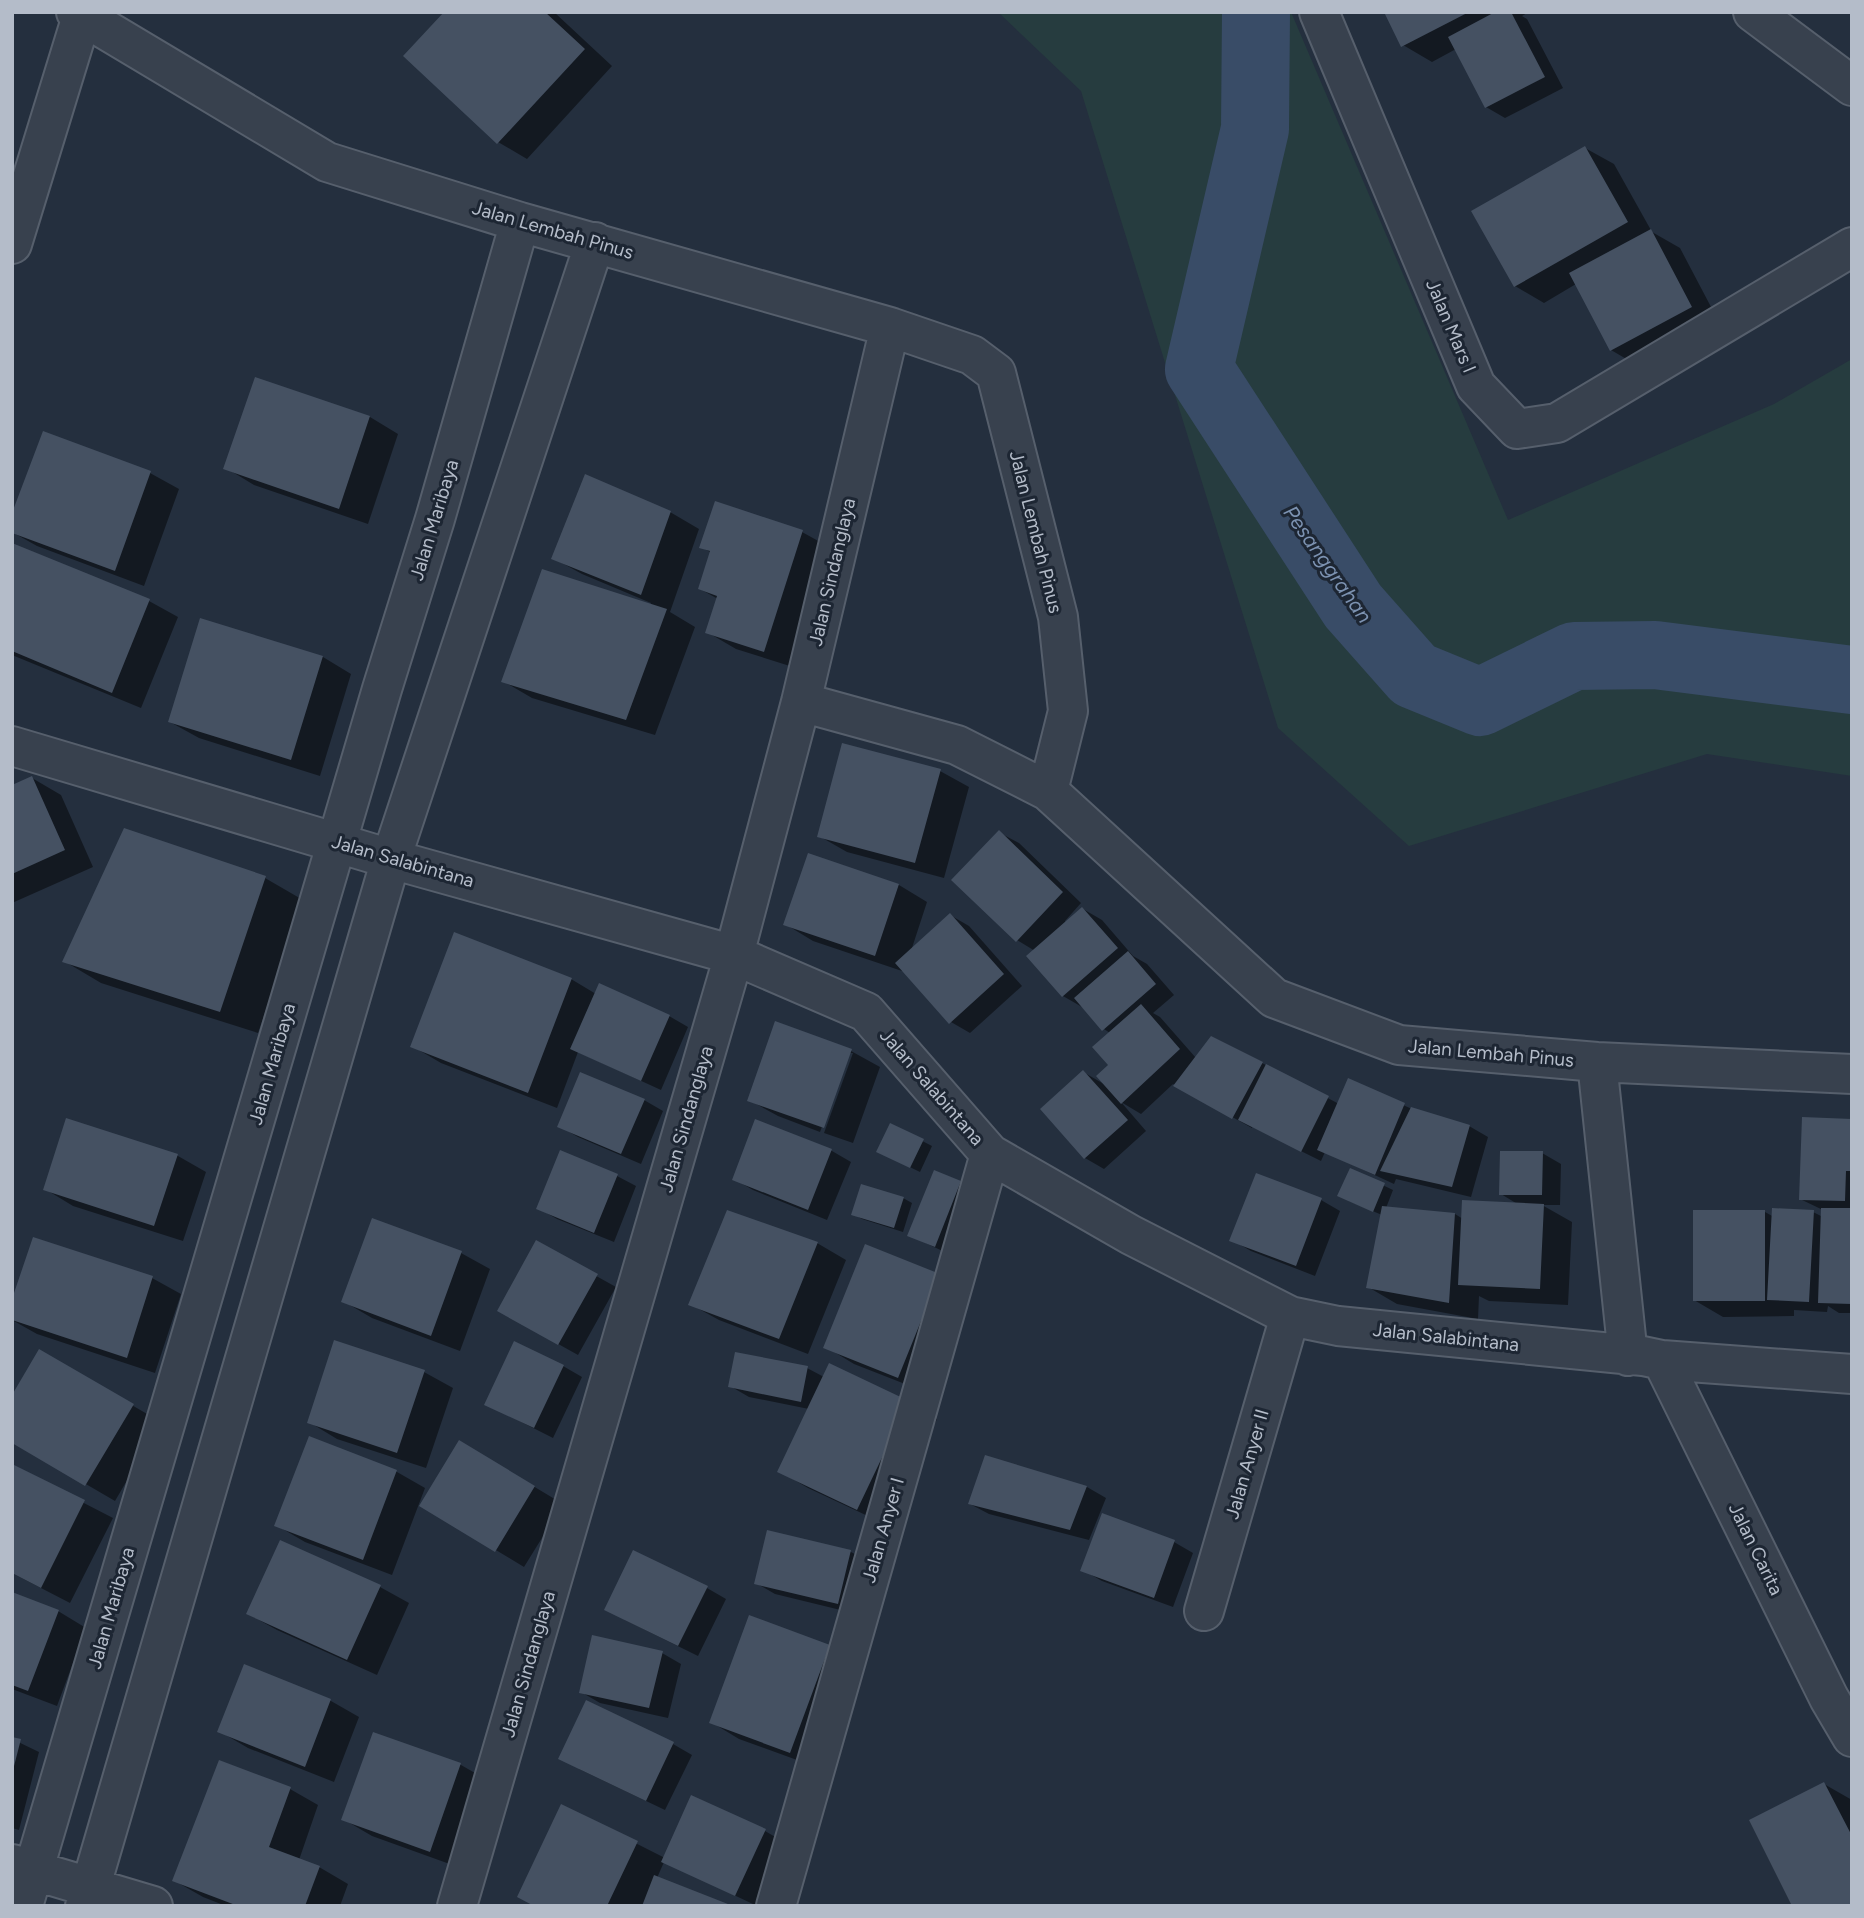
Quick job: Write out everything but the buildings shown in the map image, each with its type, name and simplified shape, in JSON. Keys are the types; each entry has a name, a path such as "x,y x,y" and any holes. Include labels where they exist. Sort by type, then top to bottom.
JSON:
{"street":[{"name":"Jalan Mars I","path":"1318,12 1476,386 1517,429 1557,423 1852,247"},
{"path":"1753,12 1850,81"},
{"path":"12,244 79,14"},
{"name":"Jalan Lembah Pinus","path":"79,14 327,162 520,222 890,327 972,355 996,373 1058,617 1068,711 1048,791 1274,998 1399,1045 1597,1062 1852,1074"},
{"name":"Jalan Maribaya","path":"23,1880 435,519 520,222"},
{"path":"88,1896 391,859 595,242"},
{"name":"Jalan Sindanglaya","path":"457,1906 734,955 801,702 890,327"},
{"path":"801,702 957,745 1048,791"},
{"name":"Jalan Salabintana","path":"12,746 391,859 734,955 866,1012 990,1154 1131,1235 1290,1316 1338,1326 1645,1358 1852,1374"},
{"name":"Jalan Carita","path":"1597,1062 1645,1358 1840,1692 1852,1737"},
{"name":"Jalan Anyer I","path":"776,1906 990,1154"},
{"name":"Jalan Anyer II","path":"1204,1611 1290,1316"},
{"path":"23,1880 88,1896 153,1906"}],"green space":[{"path":"998,12 1291,12 1508,520 1774,404 1852,359 1852,776 1707,754 1409,846 1278,728 1081,91"}],"waterway":[{"name":"Pesanggrahan","path":"1256,12 1255,129 1199,369 1353,606 1414,675 1480,702 1574,656 1655,655 1852,680"}]}
